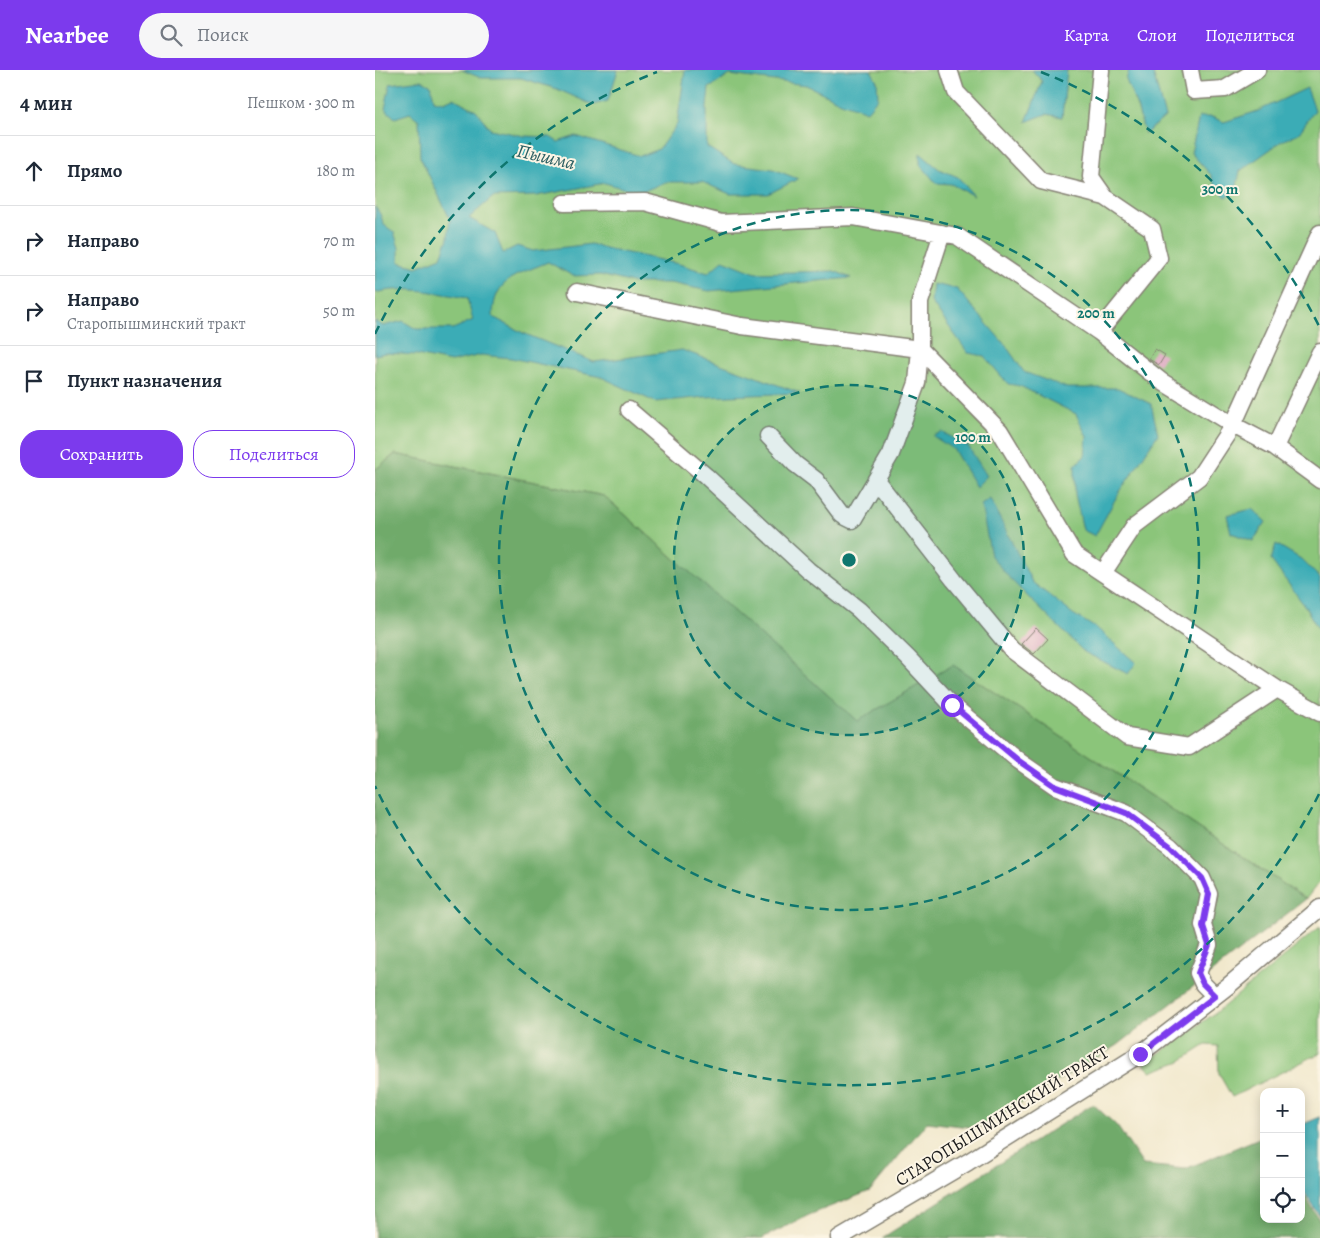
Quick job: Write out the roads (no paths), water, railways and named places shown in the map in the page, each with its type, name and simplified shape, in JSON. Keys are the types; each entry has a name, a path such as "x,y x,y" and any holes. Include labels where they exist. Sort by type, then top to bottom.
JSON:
{"street":[{"path":"949,70 956,92 1041,181 1105,197 1152,229 1159,258 1099,332"},
{"path":"1101,70 1091,177 1105,197"},
{"path":"1190,70 1194,91 1225,89 1257,70"},
{"path":"564,203 645,202 721,223 853,217 957,236 1099,332 1161,381 1233,425 1275,447 1320,480"},
{"path":"769,436 795,464 816,480 842,515 852,520 891,454 917,383 920,349 920,302 942,233"},
{"path":"1103,573 1134,526 1199,477 1233,425 1320,233"},
{"path":"577,292 742,326 920,349 1000,431 1074,554 1277,688 1320,713"},
{"path":"1275,447 1320,352"},
{"path":"629,410 706,476 808,570 859,610 952,705 1019,761 1055,786 1126,813 1170,846 1202,878 1209,894 1203,926 1209,945 1198,973 1203,984 1215,996"},
{"path":"876,480 954,580 1012,650 1127,737 1189,747 1277,688"},
{"name":"СТАРОПЫШМИНСКИЙ ТРАКТ","path":"839,1238 967,1162 1140,1054 1215,996 1320,908"}],"water":[{"path":"462,70 618,70 608,101 593,105 557,89 521,78 481,78"},
{"name":"Пышма","path":"685,70 871,70 877,81 878,98 867,111 841,102 806,85 730,75 709,88 707,147 734,164 773,169 798,179 768,194 730,194 702,182 666,182 639,193 605,183 536,196 493,197 469,218 495,233 503,253 517,246 533,251 591,244 679,264 708,273 723,260 756,273 834,271 851,278 709,291 670,283 633,283 600,275 573,276 548,262 517,275 502,286 494,304 493,317 523,333 594,362 682,350 800,393 705,397 655,402 601,377 511,358 481,355 451,362 417,355 385,353 375,355 375,321 383,326 403,321 416,329 453,329 473,320 467,298 409,290 375,293 375,206 384,225 394,232 399,248 399,262 417,267 441,257 448,238 450,219 420,157 419,120 410,113 395,118 385,109 390,84 422,80 431,85 434,100 444,102 453,98 476,110 490,129 524,136 550,137 558,142 576,136 640,156 659,149 677,124"},
{"path":"1032,70 1067,70 1062,117 1046,114 1026,122 1042,81"},
{"path":"1129,70 1154,70 1153,73 1165,117 1145,134 1126,80"},
{"path":"1307,88 1315,110 1299,133 1282,141 1240,171 1236,190 1226,197 1215,186 1211,175 1191,153 1199,117 1212,117 1224,122 1258,111"},
{"path":"920,153 939,169 958,177 974,196 951,184 936,183 920,164"},
{"path":"933,284 957,289 1006,346 1024,372 1067,388 1118,388 1151,404 1158,434 1117,496 1095,536 1083,530 1075,494 1075,465 1085,456 1087,437 1076,414 1020,386 1008,384 984,356 968,353 931,302"},
{"path":"942,432 968,446 987,476 976,487 954,450 933,436"},
{"path":"990,499 1032,582 1073,614 1099,630 1136,663 1128,674 1084,652 1011,580 991,556 981,505"},
{"path":"1252,509 1266,522 1253,541 1231,533 1227,515"},
{"path":"1276,544 1301,559 1320,578 1320,632 1304,605 1271,560"},
{"path":"1320,1117 1320,1217 1305,1193 1305,1123"}]}
